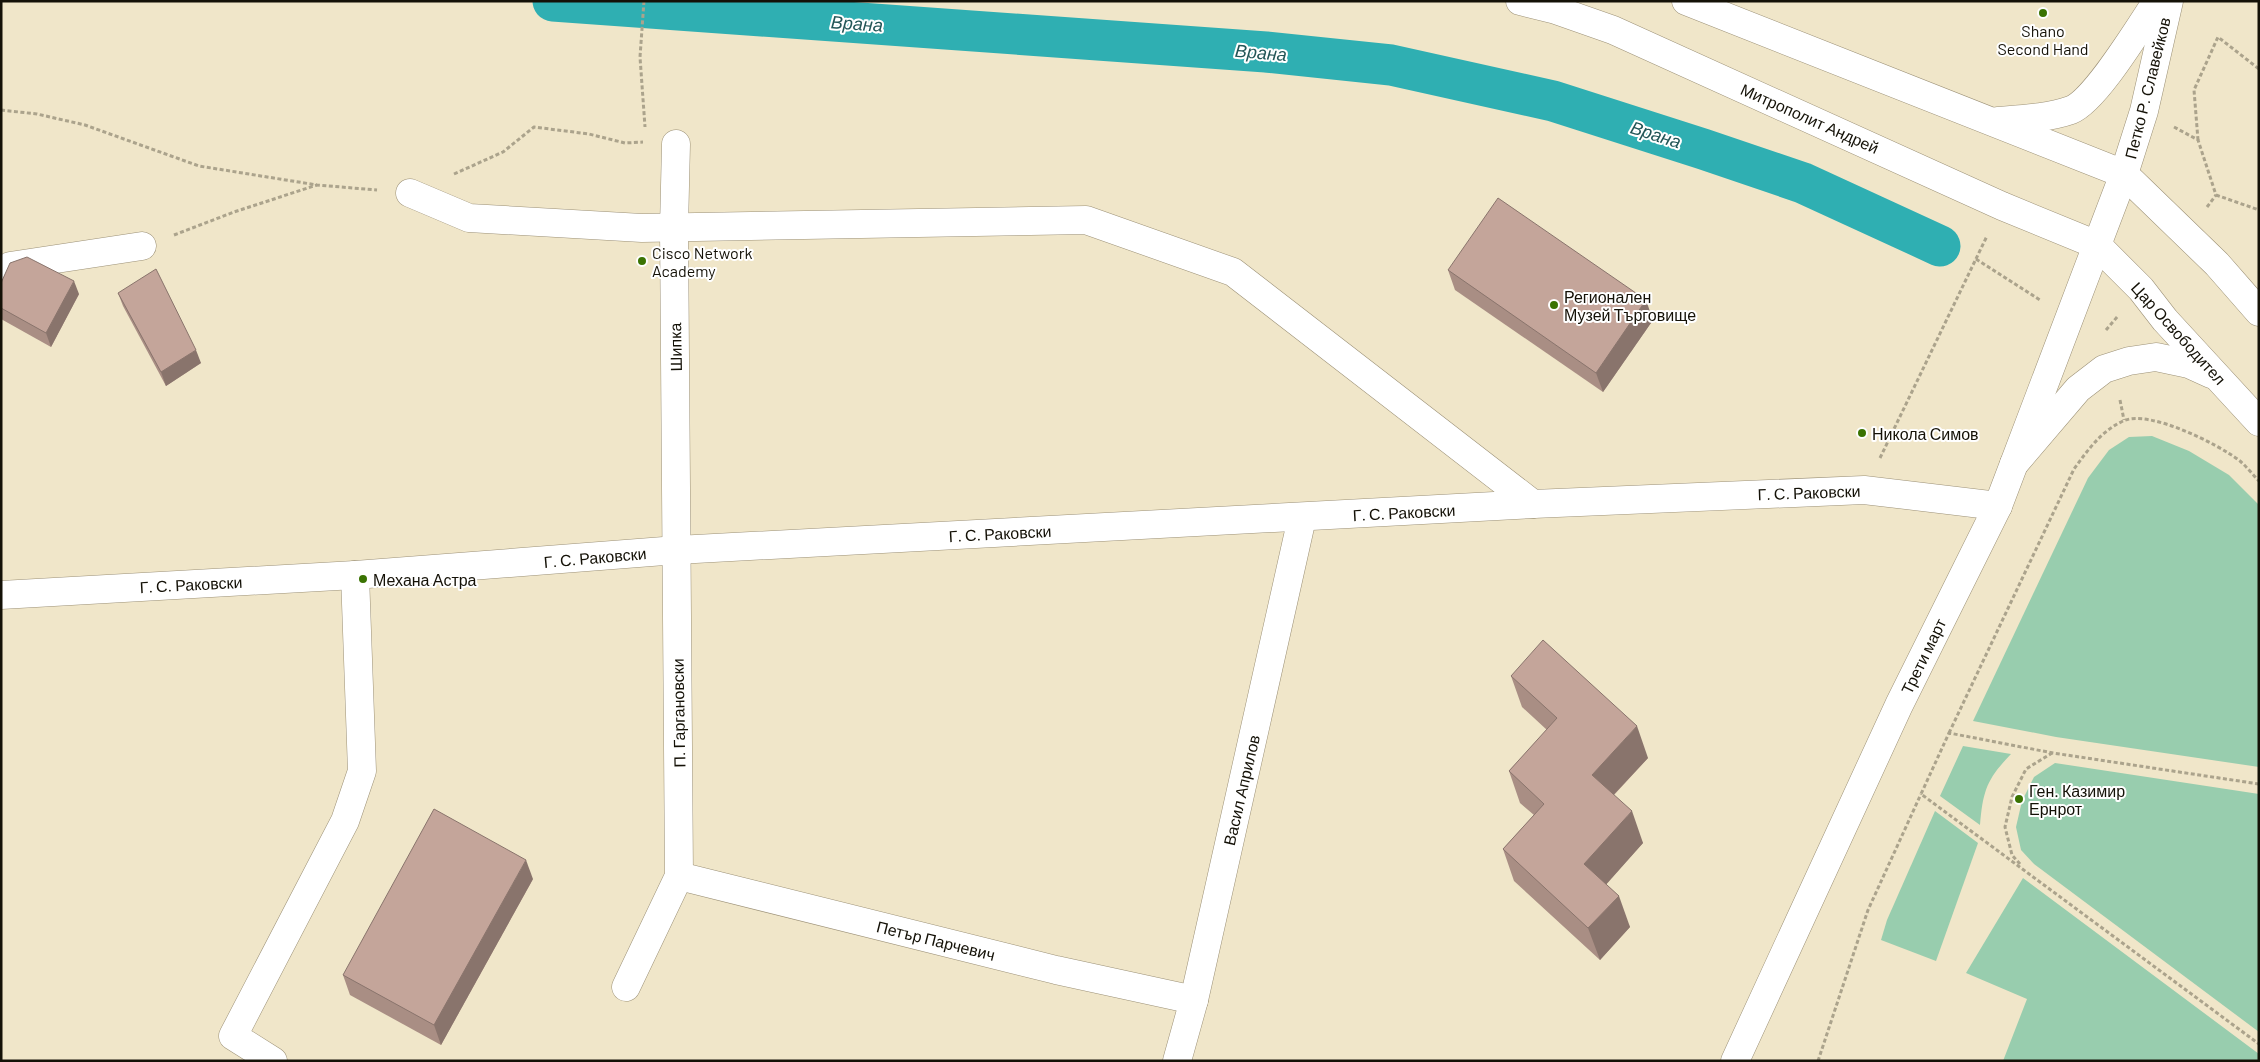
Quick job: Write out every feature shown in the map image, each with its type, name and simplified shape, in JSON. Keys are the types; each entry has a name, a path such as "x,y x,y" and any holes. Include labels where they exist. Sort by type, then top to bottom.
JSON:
{"street":[{"name":"Митрополит Андрей","path":"1520,1 1556,10 1613,30 2002,206 2097,245"},
{"path":"1686,1 2124,174 2217,264 2259,312"},
{"path":"1992,121 2040,117 2072,109 2094,90 2157,1"},
{"name":"Петко Р. Славейков","path":"2097,245 2124,174 2144,111 2168,1"},
{"name":"Шипка","path":"676,144 674,228 677,550"},
{"path":"410,193 469,218 674,228 1086,220 1232,272 1533,504"},
{"name":"Цар Освободител","path":"2097,245 2141,289 2259,422"},
{"name":"Трети март","path":"1735,1061 1899,705 1998,506 2097,245"},
{"path":"4,270 142,246"},
{"path":"2014,464 2078,389 2104,369 2129,361 2156,356 2189,364 2218,377"},
{"name":"Г. С. Раковски","path":"1,595 356,576 677,550 1302,518 1533,504 1864,490 1998,506"},
{"name":"Васил Априлов","path":"1177,1061 1194,1000 1302,518"},
{"name":"П. Гаргановски","path":"677,550 680,876"},
{"path":"272,1061 233,1036 345,821 362,771 356,576"},
{"path":"626,986 680,876"},
{"name":"Петър Парчевич","path":"680,876 1056,970 1194,1000"}],"path":[{"path":"640,57 644,1"},
{"path":"2198,140 2194,90 2218,37 2259,69"},
{"path":"1,110 37,114 84,125 199,166 317,185 410,193 503,152 534,127 590,134 625,142 676,144"},
{"path":"142,246 234,212 317,185"},
{"path":"2216,195 2259,210"},
{"path":"1818,1061 1868,910 1949,733 2074,469 2097,438 2124,420 2155,419 2197,436 2240,462 2259,481"},
{"path":"1949,733 2053,753 2259,784"},
{"path":"2027,871 2012,855 2006,827 2012,797 2026,770 2053,753"},
{"path":"1921,794 2259,1044"}],"green space":[{"path":"2152,436 2189,451 2229,475 2259,505 2259,767 2056,737 1973,721 2088,478 2109,450 2129,437"},
{"path":"1963,746 2011,754 1991,778 1985,794 1980,825 1940,796"},
{"path":"2055,763 2259,794 2259,1032 2034,864 2021,850 2016,827 2022,801 2034,777"},
{"path":"1935,811 1978,843 1936,961 1881,940 1887,920"},
{"path":"2023,878 2259,1054 2259,1061 2003,1061 2027,999 1966,973"}],"building":[{"name":"Регионален Музей Търговище","path":"1498,198 1646,300 1596,373 1448,270"},
{"path":"27,257 74,281 46,333 1,308 1,283 10,263"},
{"path":"156,269 196,350 161,372 118,293"},
{"path":"1543,640 1637,726 1592,775 1632,811 1584,864 1619,896 1588,928 1503,849 1544,804 1509,771 1557,718 1511,676"},
{"path":"434,809 526,860 434,1025 343,975"}],"waterway":[{"name":"Врана","path":"553,1 1266,52 1391,65 1553,101 1703,149 1803,183 1940,246"}],"place":[{"name":"Shano Second Hand","path":"2043,13"},
{"name":"Cisco Network Academy","path":"642,261"},
{"name":"Регионален Музей Търговище","path":"1554,305"},
{"name":"Никола Симов","path":"1862,433"},
{"name":"Механа Астра","path":"363,579"},
{"name":"Ген. Казимир Ернрот","path":"2019,799"}]}
